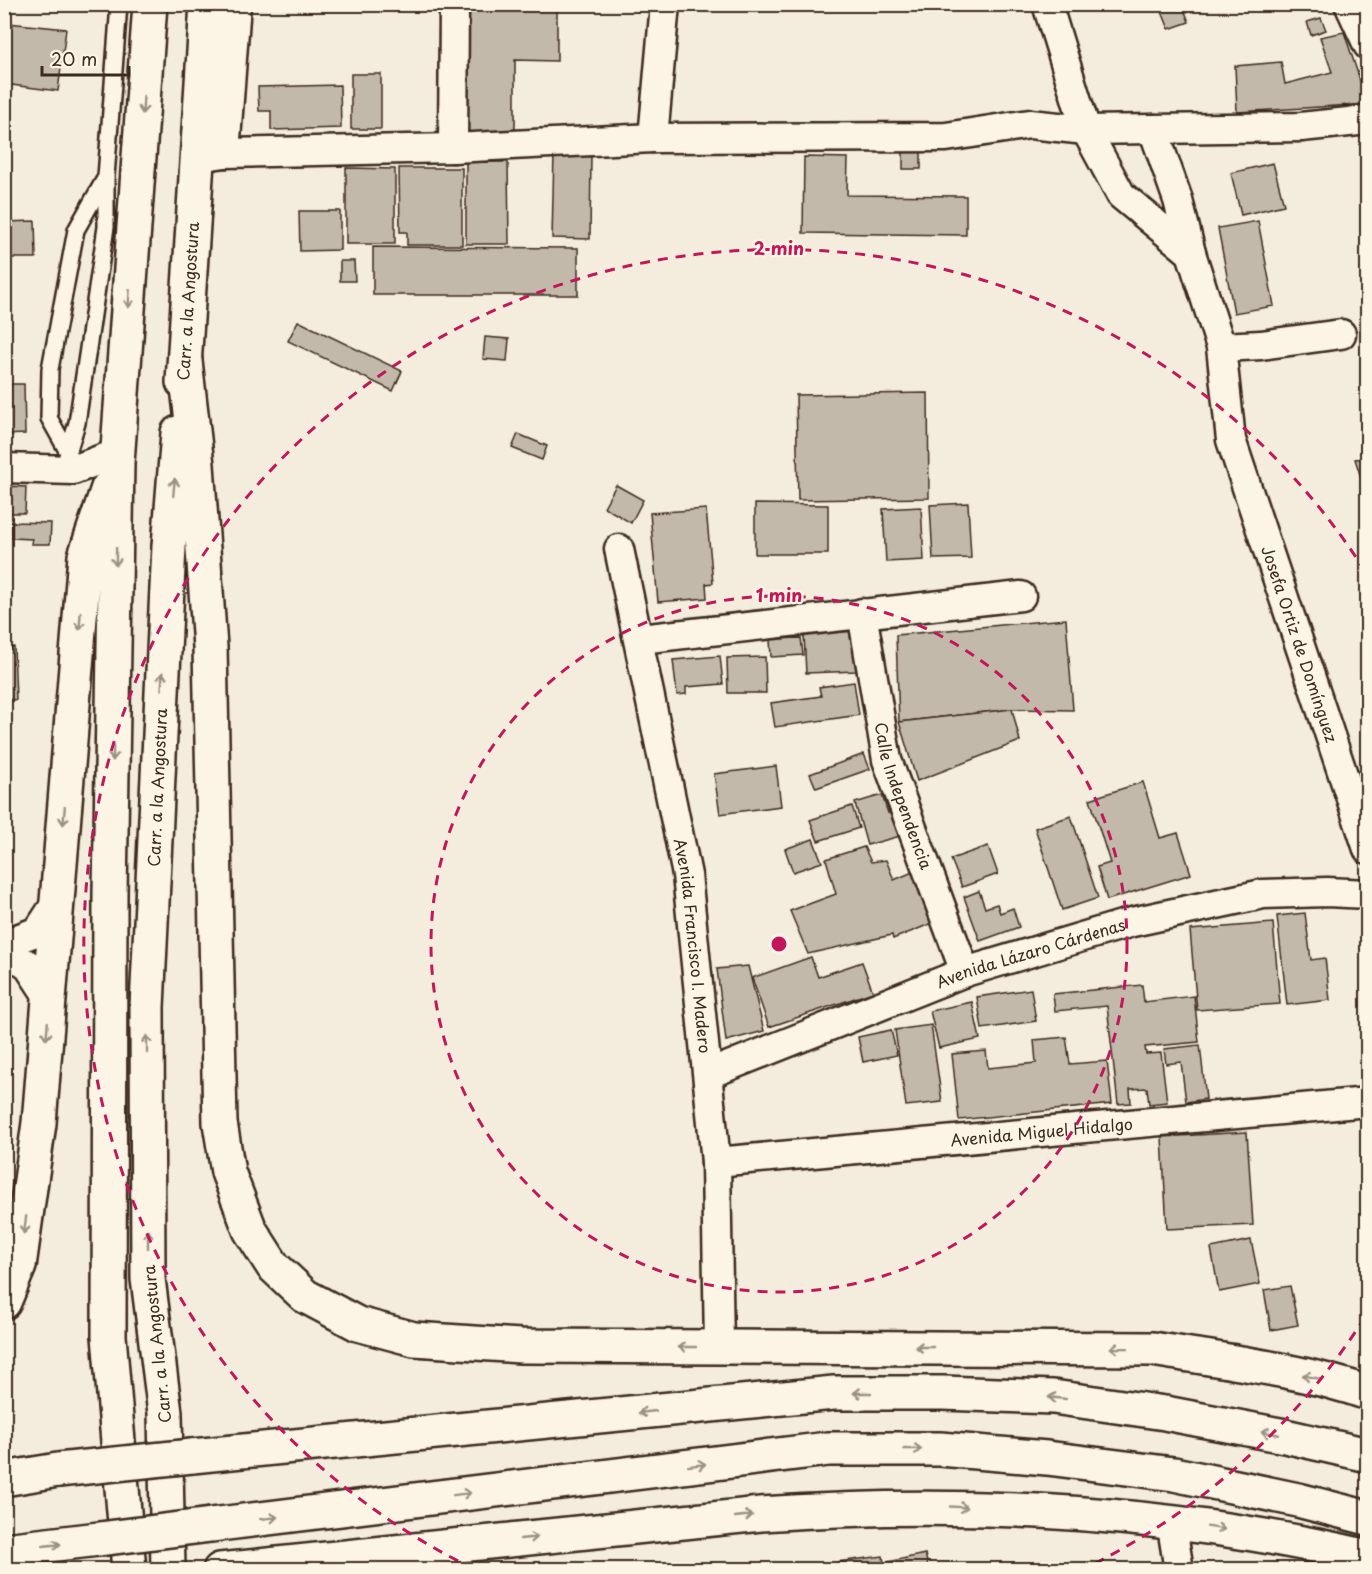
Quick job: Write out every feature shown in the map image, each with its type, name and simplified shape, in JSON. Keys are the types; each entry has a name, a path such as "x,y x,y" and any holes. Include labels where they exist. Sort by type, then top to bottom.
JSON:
{"main road":[{"path":"129,1569 109,1336 110,894 117,458 150,4"},
{"name":"Carr. a la Angostura","path":"168,1569 165,1413 148,1279 147,1007 169,546 185,361 212,155 207,4"},
{"path":"185,361 197,465 210,647 220,1123 228,1172 250,1230 273,1266 306,1296 358,1324 414,1339 521,1346 1152,1349 1314,1378 1368,1393"},
{"path":"4,1302 19,1266 39,1123 86,547 117,458"},
{"path":"4,1479 58,1470 192,1456 834,1394 932,1393 1053,1397 1165,1413 1368,1455"},
{"path":"4,1550 828,1449 940,1449 1047,1458 1163,1472 1298,1500 1368,1518"},
{"path":"220,1569 760,1514 850,1508 951,1507 1171,1521 1300,1541 1368,1557"}],"street":[{"path":"236,4 212,155 453,148 653,138 946,137 1030,124 1086,130 1300,127 1368,120"},
{"path":"453,148 454,4"},
{"path":"653,138 665,4"},
{"path":"1047,4 1086,130 1121,195 1191,253"},
{"path":"1349,4 1368,45"},
{"name":"Josefa Ortiz de Domínguez","path":"1153,129 1178,200 1191,253 1221,347 1232,440 1368,849"},
{"path":"1221,347 1261,345 1341,334"},
{"path":"4,468 67,460 74,470 117,458"},
{"name":"Avenida Francisco I. Madero","path":"619,549 640,639 687,875 709,1074 716,1162 718,1348"},
{"path":"640,639 1021,596"},
{"name":"Calle Independencia","path":"862,613 886,760 965,972"},
{"name":"Avenida Lázaro Cárdenas","path":"709,1074 965,972 1132,922 1263,894 1327,892 1368,894"},
{"path":"4,944 38,931 57,902"},
{"path":"4,951 27,964 50,999"},
{"name":"Avenida Miguel Hidalgo","path":"716,1162 1368,1102"},
{"path":"1171,1521 1179,1569"}],"lane":[{"path":"67,460 77,423 106,227 106,177 119,4"},
{"path":"67,460 49,418 50,369 76,230 106,177"}],"building":[{"path":"466,4 557,4 557,61 515,60 515,134 466,134"},
{"path":"1159,4 1182,4 1189,22 1169,29"},
{"path":"1321,18 1326,30 1311,35 1307,22"},
{"path":"8,23 66,29 58,91 4,84"},
{"path":"1344,32 1368,104 1237,112 1235,66 1281,62 1285,84 1332,72 1320,37"},
{"path":"351,74 381,74 381,129 351,129"},
{"path":"340,85 341,128 271,130 271,111 259,111 258,87"},
{"path":"903,150 921,150 921,169 903,169"},
{"path":"554,153 591,153 590,239 552,238"},
{"path":"804,157 848,158 847,195 966,196 966,235 803,233"},
{"path":"466,162 508,162 509,244 466,244"},
{"path":"1273,163 1284,205 1241,215 1231,173"},
{"path":"346,168 395,169 395,244 346,244"},
{"path":"399,168 462,168 462,245 407,245 407,232 400,232"},
{"path":"299,211 340,211 340,250 300,251"},
{"path":"35,221 36,258 4,258 4,222"},
{"path":"1258,221 1274,306 1234,313 1218,228"},
{"path":"373,247 578,248 578,295 373,295"},
{"path":"340,261 354,261 355,281 340,281"},
{"path":"298,321 402,371 393,391 288,341"},
{"path":"485,337 509,339 507,361 483,359"},
{"path":"4,384 24,384 25,434 4,435"},
{"path":"928,393 929,498 798,500 796,395"},
{"path":"518,434 547,446 542,460 512,448"},
{"path":"1368,458 1368,499 1355,459"},
{"path":"616,485 643,500 631,523 604,507"},
{"path":"4,486 26,487 25,513 4,513"},
{"path":"968,503 971,558 933,559 930,505"},
{"path":"755,504 828,505 828,554 755,554"},
{"path":"921,507 924,560 886,562 883,509"},
{"path":"706,509 713,583 706,584 707,598 658,602 650,513"},
{"path":"12,522 51,523 50,544 31,544 32,539 12,538"},
{"path":"1066,619 1073,710 1012,709 899,722 896,635"},
{"path":"855,631 857,671 806,673 804,634"},
{"path":"801,638 803,655 771,657 770,639"},
{"path":"14,647 16,700 4,699 4,648"},
{"path":"720,656 723,684 686,687 686,694 677,695 673,660"},
{"path":"765,657 766,693 728,693 727,658"},
{"path":"854,682 859,715 775,727 771,703 821,696 819,687"},
{"path":"1012,709 1020,741 917,781 899,722"},
{"path":"864,754 870,769 816,788 810,774"},
{"path":"776,766 781,806 720,814 714,774"},
{"path":"1143,782 1160,838 1178,833 1191,874 1107,900 1097,867 1110,863 1090,799"},
{"path":"882,795 888,813 897,811 904,835 867,845 855,803"},
{"path":"852,806 859,828 818,841 810,820"},
{"path":"1071,816 1098,898 1062,910 1035,828"},
{"path":"813,839 822,862 793,872 785,849"},
{"path":"988,846 998,874 962,887 951,859"},
{"path":"864,847 871,862 886,860 894,880 915,871 935,922 893,939 892,935 808,954 790,911 836,894 826,859"},
{"path":"979,891 985,908 997,904 1000,913 1013,908 1019,927 980,941 964,897"},
{"path":"1305,913 1311,960 1325,958 1330,1000 1287,1005 1277,916"},
{"path":"1273,923 1280,1004 1197,1010 1190,930"},
{"path":"811,957 818,977 862,962 873,992 769,1027 752,978"},
{"path":"748,966 764,1031 726,1041 717,969"},
{"path":"1142,985 1144,1002 1194,996 1199,1042 1145,1047 1146,1054 1161,1053 1167,1102 1149,1104 1147,1088 1130,1089 1131,1103 1118,1104 1107,1006 1055,1011 1053,994"},
{"path":"1031,989 1036,1021 982,1029 977,997"},
{"path":"972,1002 980,1039 939,1048 930,1011"},
{"path":"931,1025 942,1102 906,1106 895,1030"},
{"path":"891,1030 897,1055 863,1062 858,1037"},
{"path":"1066,1037 1070,1064 1107,1061 1112,1104 959,1120 952,1054 986,1051 988,1068 1036,1063 1034,1040"},
{"path":"1200,1045 1206,1099 1186,1102 1181,1062 1166,1064 1164,1049"},
{"path":"1247,1132 1253,1225 1167,1229 1162,1137"},
{"path":"1251,1240 1260,1284 1219,1292 1211,1248"},
{"path":"1290,1286 1298,1325 1271,1330 1264,1290"},
{"path":"925,1554 929,1570 889,1570 888,1562"},
{"path":"883,1556 885,1570 839,1570 838,1562"},
{"path":"1039,1565 1039,1570 974,1570 974,1567"}]}
